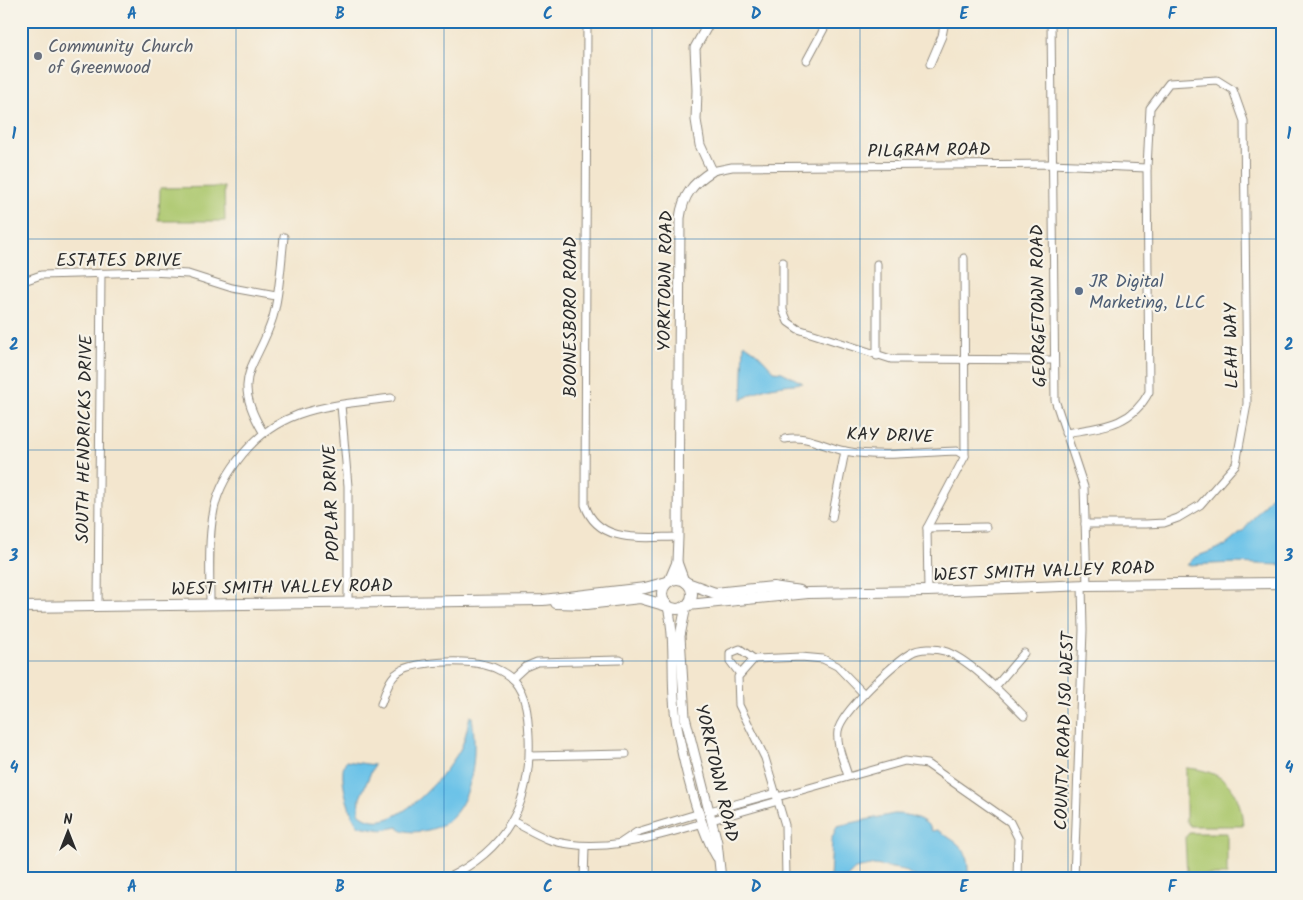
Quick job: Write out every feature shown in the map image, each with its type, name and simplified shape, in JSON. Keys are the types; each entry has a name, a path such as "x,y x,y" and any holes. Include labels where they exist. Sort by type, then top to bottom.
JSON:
{"main road":[{"path":"675,579 686,582 692,594 687,605 677,609 667,606 661,593 668,582 675,579"},
{"name":"WEST SMITH VALLEY ROAD","path":"21,607 348,601 543,600 645,588 668,582"},
{"name":"WEST SMITH VALLEY ROAD","path":"686,582 708,592 773,587 808,593"},
{"name":"WEST SMITH VALLEY ROAD","path":"687,605 808,593 1085,585 1282,583"},
{"name":"WEST SMITH VALLEY ROAD","path":"543,600 555,603 587,604 649,598 667,606"}],"street":[{"name":"BOONESBORO ROAD","path":"587,21 586,505 589,516 596,525 613,535 627,537 678,537"},
{"path":"710,21 695,48 696,120 700,145 712,171"},
{"path":"807,60 828,21"},
{"path":"930,64 942,36 945,21"},
{"name":"GEORGETOWN ROAD","path":"1051,21 1054,400 1084,487 1085,585"},
{"name":"LEAH WAY","path":"1064,433 1120,422 1134,414 1149,392 1147,168 1150,108 1169,83 1217,80 1233,90 1244,121 1247,404 1236,464 1200,505 1178,518 1164,523 1085,524"},
{"name":"PILGRAM ROAD","path":"712,171 732,167 1051,164 1147,168"},
{"name":"YORKTOWN ROAD","path":"668,582 677,562 678,537 680,218 687,193 697,181 712,171"},
{"path":"263,432 249,406 246,383 251,366 272,319 284,237"},
{"path":"928,591 927,528 966,456 964,258"},
{"path":"782,262 782,310 788,322 798,329 877,356 912,360 1053,360"},
{"path":"877,264 877,356"},
{"name":"ESTATES DRIVE","path":"21,282 41,275 101,273 188,274 232,288 276,296"},
{"name":"SOUTH HENDRICKS DRIVE","path":"98,605 101,273"},
{"path":"210,603 211,524 216,502 227,474 246,448 263,432 290,417 342,405 391,398"},
{"name":"POPLAR DRIVE","path":"342,405 348,486 348,601"},
{"name":"KAY DRIVE","path":"785,439 797,436 845,451 874,453 957,451 966,456"},
{"path":"832,518 845,451"},
{"path":"927,528 986,527"},
{"name":"YORKTOWN ROAD","path":"677,562 686,582"},
{"name":"COUNTY ROAD 150 WEST","path":"1074,879 1085,585"},
{"name":"YORKTOWN ROAD","path":"687,605 680,636 685,717 719,859 721,879"},
{"name":"YORKTOWN ROAD","path":"667,606 675,719 700,813 708,818"},
{"path":"786,879 786,829 765,758 739,705 739,676 730,661 730,652 740,649 754,658 823,658 837,666 864,694"},
{"path":"848,776 839,746 838,731 843,718 864,694 912,652 927,649 942,650 954,654 995,687 1024,716"},
{"path":"995,687 1024,652"},
{"path":"739,676 754,658"},
{"path":"512,679 525,667 537,662 620,660"},
{"path":"381,704 393,677 401,670 412,666 480,664 498,670 512,679 524,697 528,719 530,756 529,773 524,795 512,821 486,856 468,868 445,879"},
{"path":"530,756 626,754"},
{"path":"512,821 549,839 585,847 640,841 777,797 905,761 927,764 1010,822 1018,838 1017,879"},
{"path":"622,842 637,832 700,813"},
{"path":"584,879 585,847"}],"green space":[{"path":"224,187 225,221 159,221 160,188"},
{"path":"1186,768 1210,773 1220,777 1228,784 1238,802 1243,826 1190,826 1186,821"},
{"path":"1189,833 1227,833 1227,875 1187,875 1185,838"}],"water":[{"path":"744,344 757,353 774,371 782,372 803,383 764,389 742,400"},
{"path":"1282,466 1282,565 1235,563 1187,565 1195,557 1225,546 1244,530 1274,492"},
{"path":"470,716 472,717 474,733 473,769 469,786 453,816 440,826 423,831 406,831 398,827 382,830 359,826 351,813 345,794 343,774 346,761 374,765 360,798 359,813 372,820 385,819 400,813 414,803 441,777 460,749"},
{"path":"894,814 910,816 921,820 932,831 937,830 958,844 962,848 967,860 968,879 918,879 904,870 875,865 855,869 845,879 830,879 832,838 837,826"}],"place":[{"name":"Community Church of Greenwood","path":"38,56"},
{"name":"JR Digital Marketing, LLC","path":"1079,291"}]}
